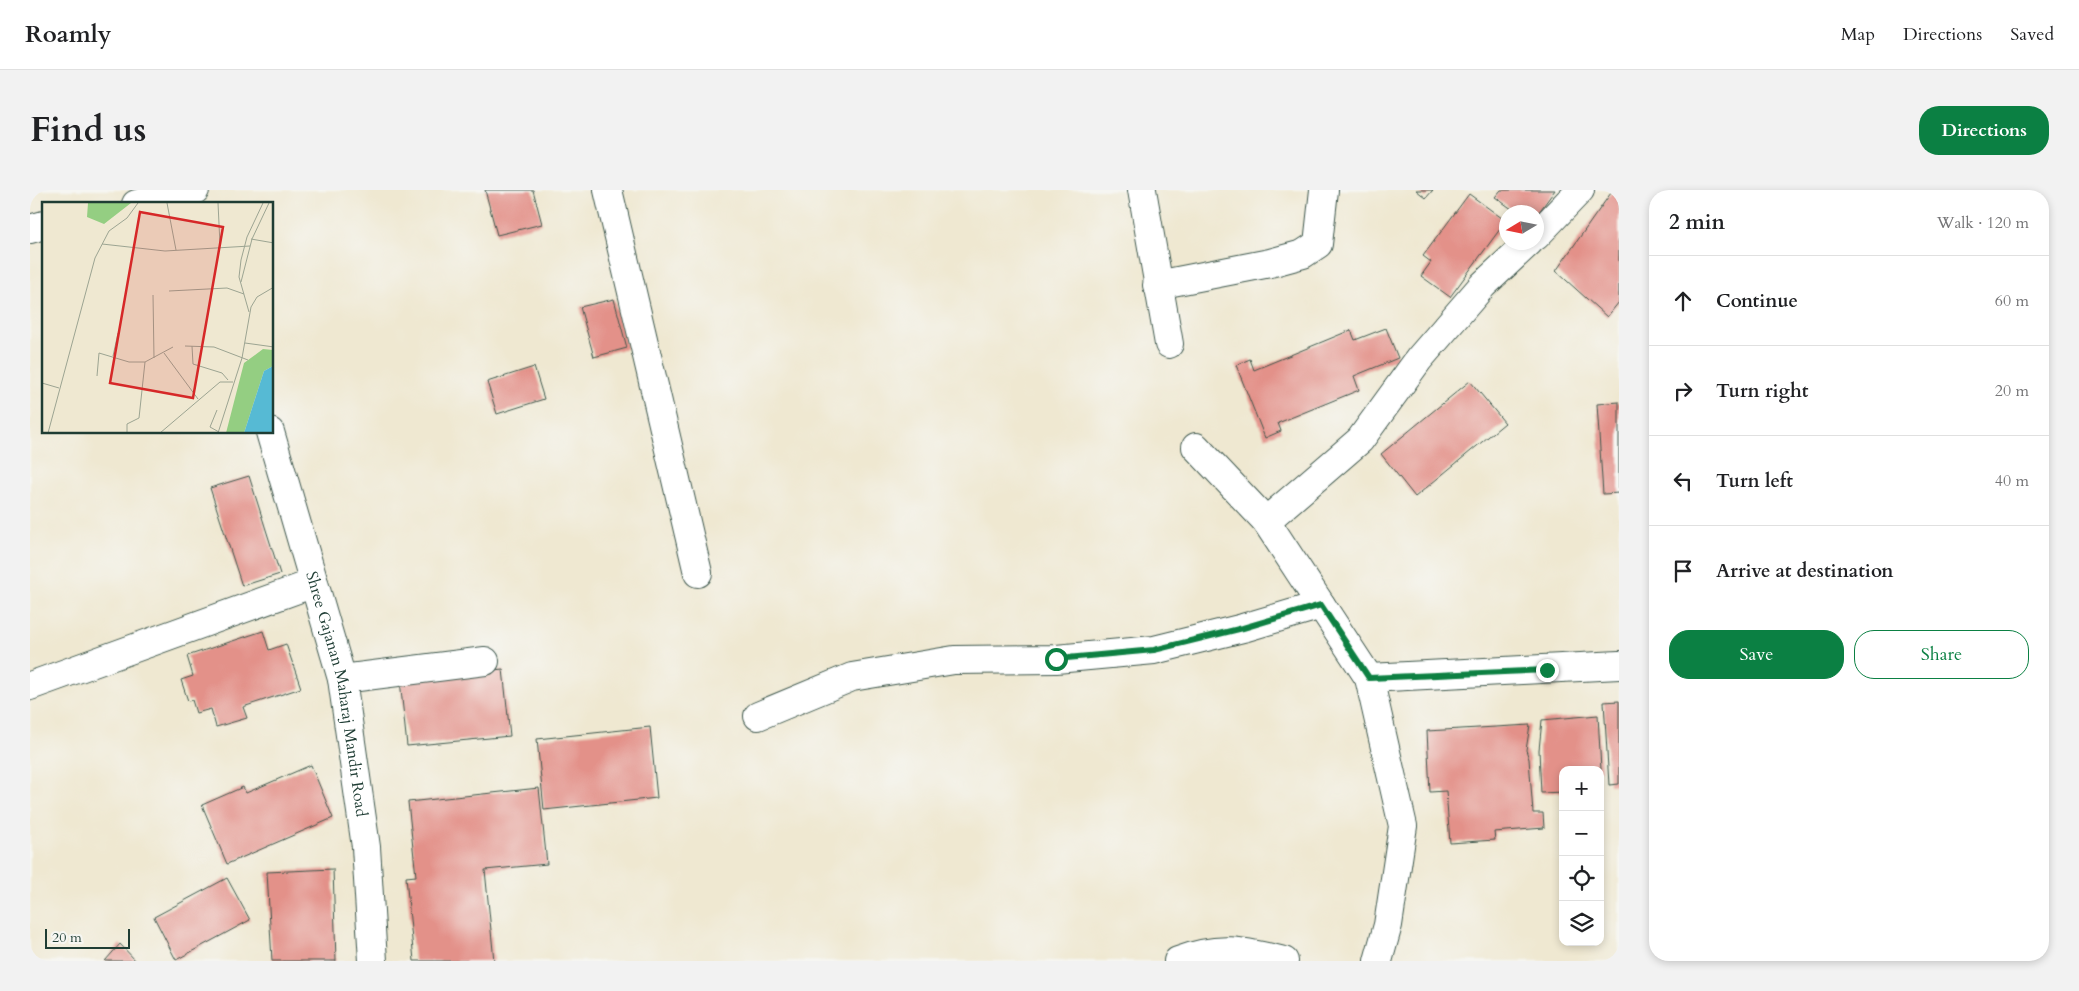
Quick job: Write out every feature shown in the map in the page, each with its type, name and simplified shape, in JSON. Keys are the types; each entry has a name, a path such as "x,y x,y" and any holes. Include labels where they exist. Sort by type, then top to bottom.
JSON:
{"street":[{"path":"144,202 195,190"},
{"path":"608,190 698,573"},
{"path":"1142,190 1157,285 1169,344"},
{"path":"1157,285 1270,263 1303,254 1318,244 1324,190"},
{"path":"1544,228 1580,190"},
{"path":"1266,521 1360,440 1419,360 1483,285 1520,250"},
{"name":"Shree Gajanan Maharaj Mandir Road","path":"271,434 342,679 366,847 373,961"},
{"path":"1196,447 1266,521 1369,678 1403,826 1388,926 1378,961"},
{"path":"30,686 314,583"},
{"path":"758,716 852,676 954,660 1056,659 1154,650 1243,628 1321,605"},
{"path":"342,679 485,661"},
{"path":"1369,678 1619,665"},
{"path":"1178,961 1214,950 1244,951 1284,961"}],"building":[{"path":"485,190 533,190 542,224 497,235"},
{"path":"1416,190 1433,190 1426,198"},
{"path":"1501,190 1555,190 1544,205 1506,205 1495,197"},
{"path":"1613,190 1619,194 1619,302 1607,317 1556,271"},
{"path":"1469,194 1499,216 1499,230 1450,297 1421,276 1431,262 1423,256"},
{"path":"614,299 627,348 594,357 580,307"},
{"path":"1386,328 1398,358 1354,376 1359,390 1278,423 1281,431 1265,438 1236,365 1250,359 1254,370 1351,330 1355,340"},
{"path":"534,367 544,399 497,414 487,382"},
{"path":"1470,381 1505,423 1415,497 1381,454"},
{"path":"1619,402 1619,493 1603,494 1597,404"},
{"path":"249,476 280,574 242,586 210,488"},
{"path":"263,631 269,650 286,644 301,688 243,707 247,718 216,727 211,709 196,713 192,700 188,701 181,680 193,676 187,656"},
{"path":"503,669 510,736 407,746 400,680"},
{"path":"1619,701 1619,784 1609,785 1604,702"},
{"path":"1598,715 1601,766 1559,766 1559,792 1541,793 1539,750 1542,720"},
{"path":"1530,725 1526,750 1529,759 1533,813 1543,813 1544,828 1494,832 1495,840 1450,843 1446,791 1430,792 1427,731"},
{"path":"650,727 657,798 544,810 537,739"},
{"path":"311,765 333,818 227,864 202,805 243,787 246,793"},
{"path":"539,788 547,864 485,870 494,961 414,961 406,877 416,876 408,802"},
{"path":"333,869 336,961 272,961 267,872"},
{"path":"227,878 250,920 176,960 154,917"},
{"path":"120,944 136,961 105,961"}],"route":[{"path":"1056,659 1154,650 1243,628 1321,605 1369,678 1547,670"}]}
